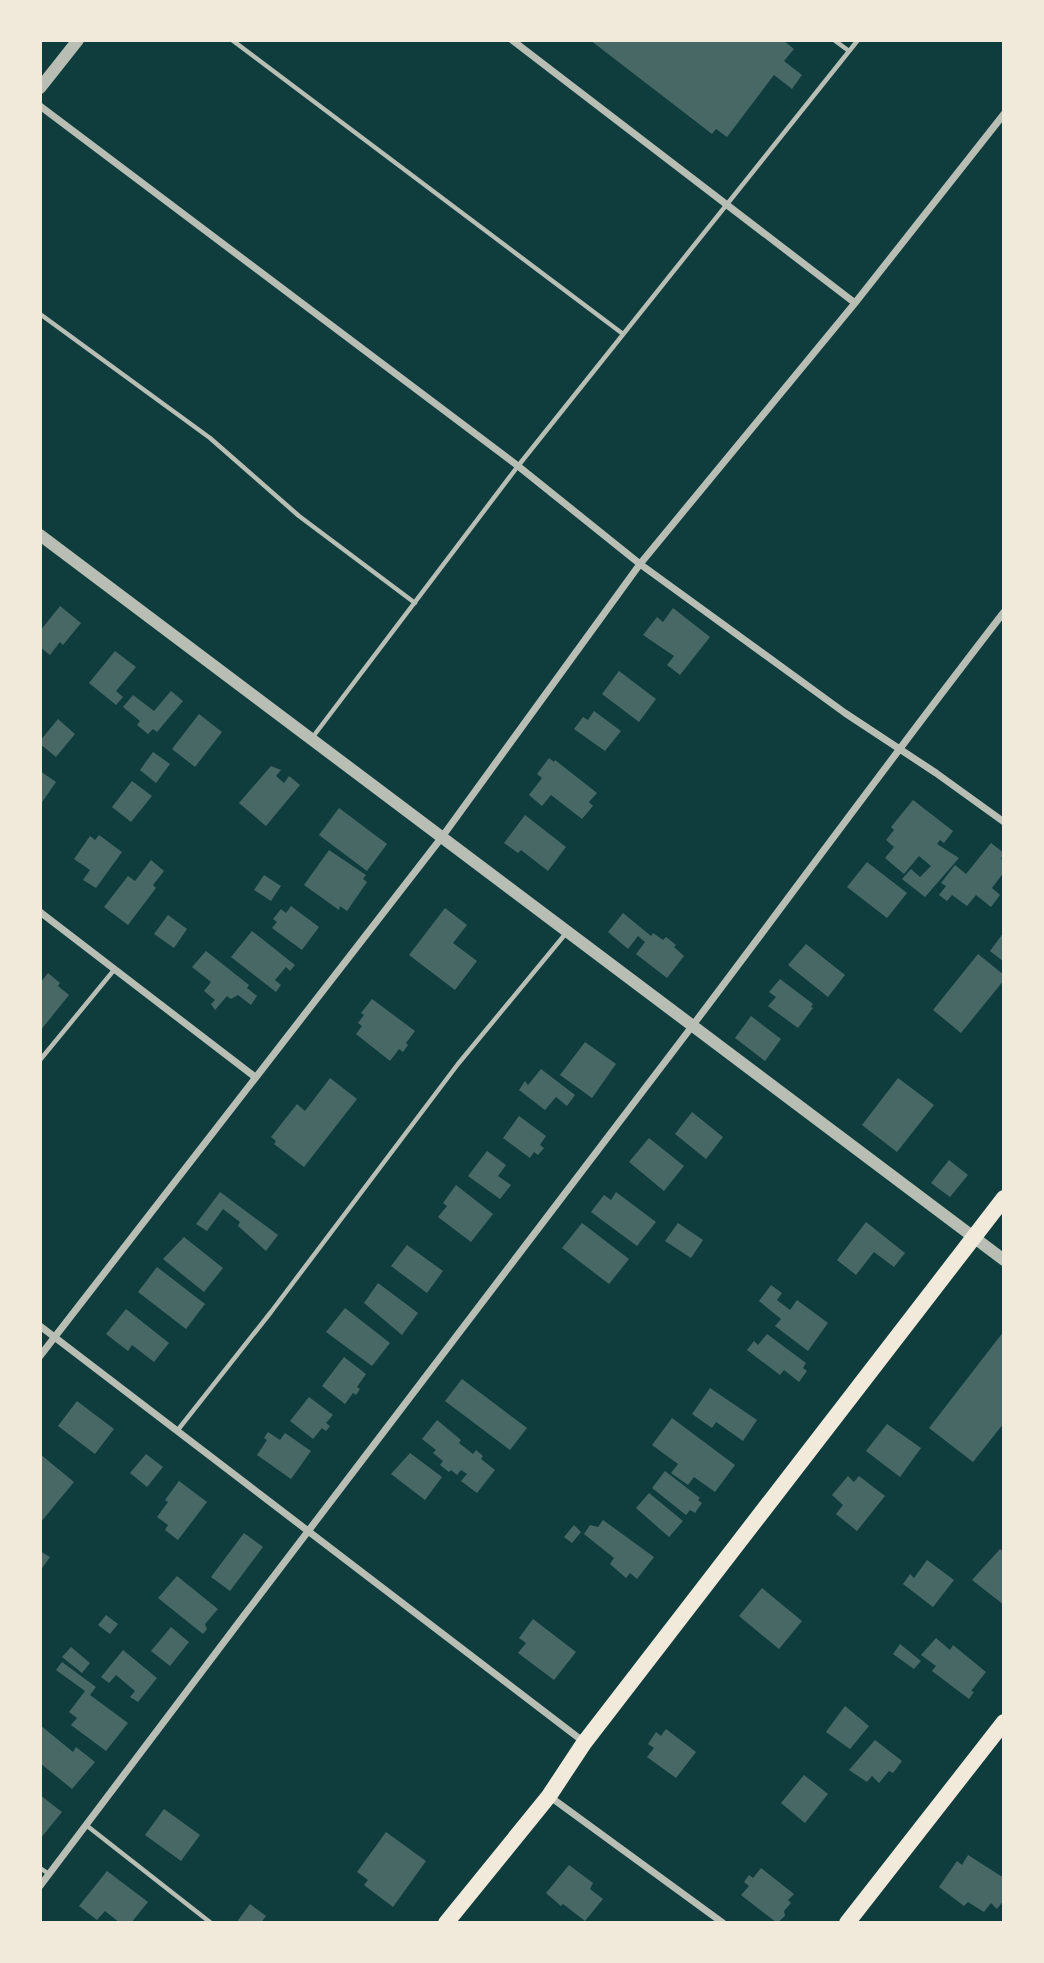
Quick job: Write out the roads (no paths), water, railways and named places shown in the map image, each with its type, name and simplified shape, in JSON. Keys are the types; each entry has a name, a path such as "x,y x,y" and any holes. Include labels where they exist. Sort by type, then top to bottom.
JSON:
{"main road":[{"path":"446,1923 549,1796 584,1743 1004,1198"},
{"path":"847,1923 1004,1721"}],"street":[{"path":"40,88 78,40"},
{"path":"512,40 855,303"},
{"path":"40,106 518,466 640,564 845,713 1004,822"},
{"path":"40,1356 442,837 640,564 855,303 1004,114"},
{"path":"40,536 1004,1260"},
{"path":"40,1886 306,1530 692,1026 1004,612"},
{"path":"40,912 255,1077"},
{"path":"40,1326 584,1743"},
{"path":"549,1796 723,1923"}],"lane":[{"path":"232,40 623,334"},
{"path":"834,40 849,51"},
{"path":"311,739 518,466 858,40"},
{"path":"40,314 210,438 299,516 415,603"},
{"path":"177,1431 271,1312 458,1064 567,932"},
{"path":"40,1060 115,969"},
{"path":"86,1825 211,1923"},
{"path":"40,1868 49,1874"}]}
